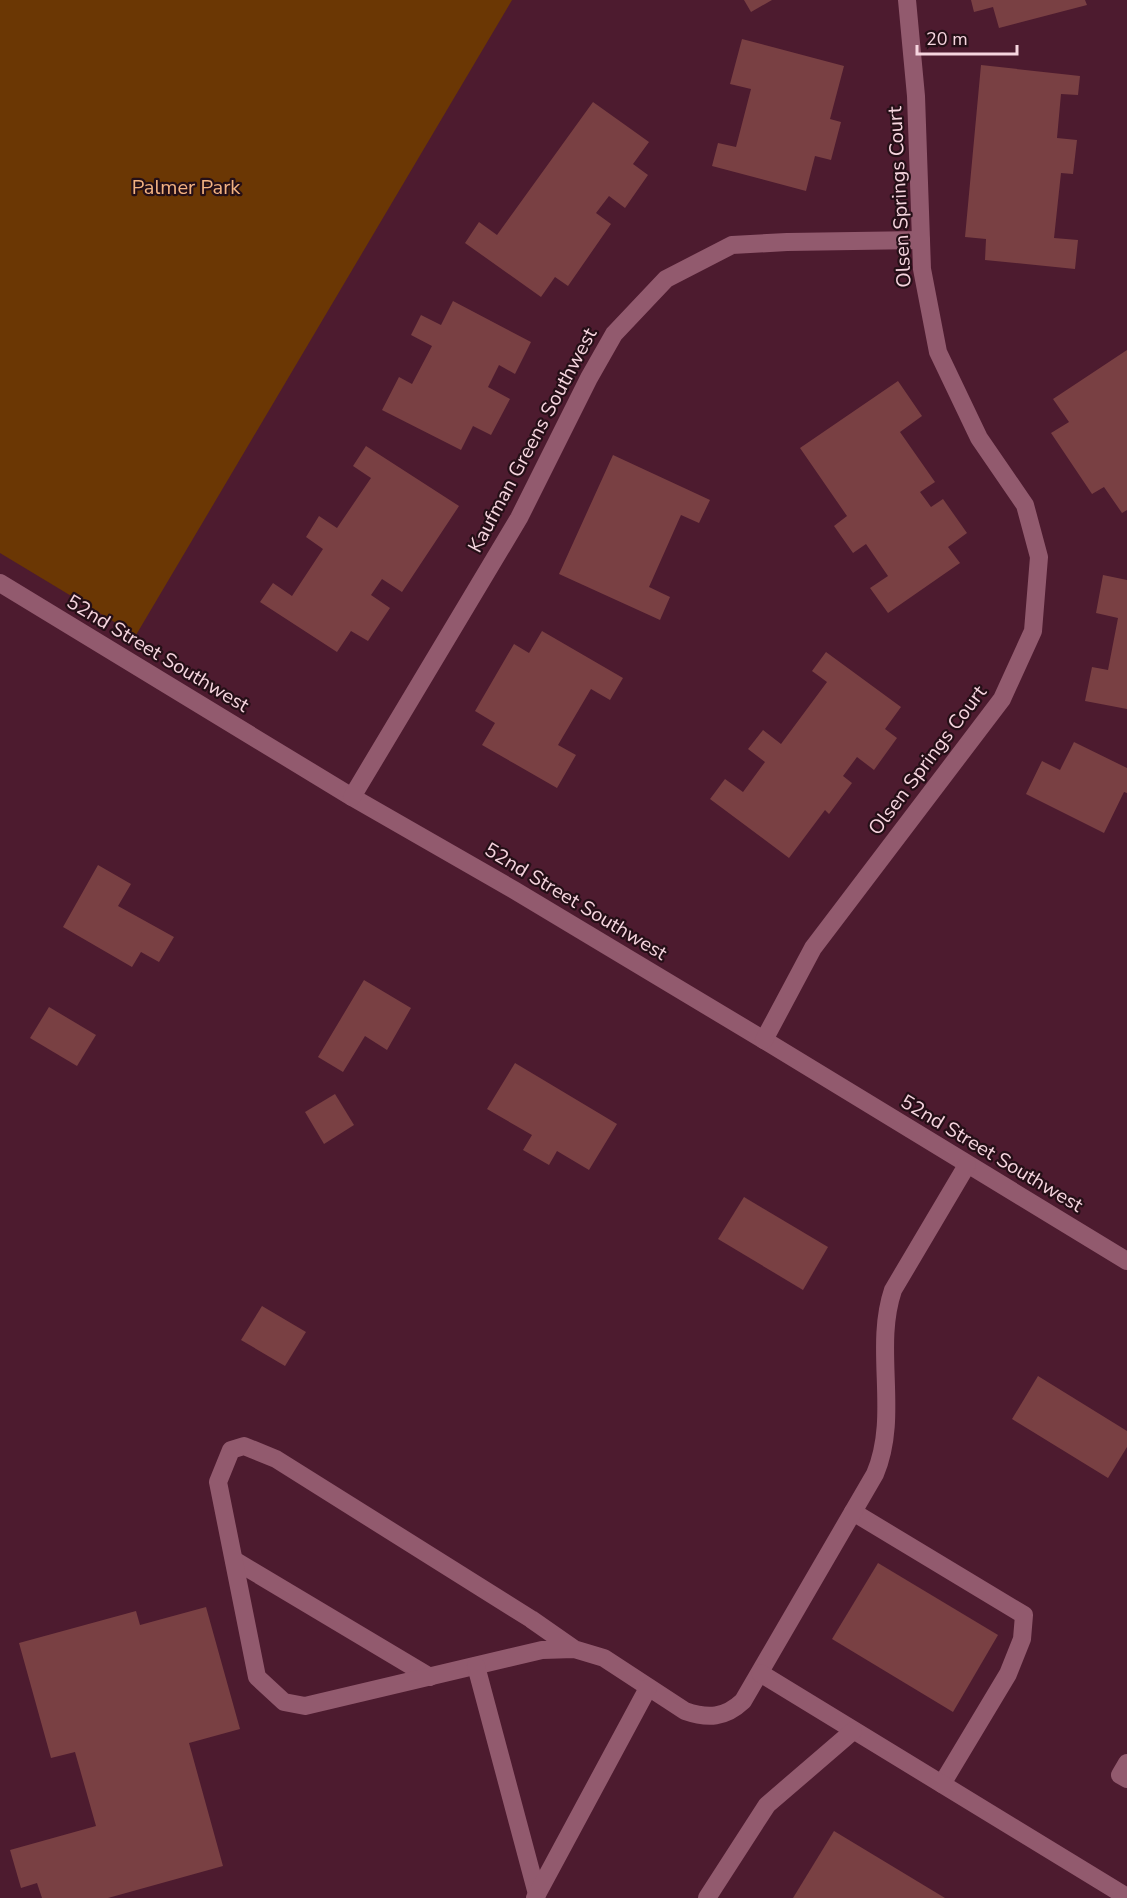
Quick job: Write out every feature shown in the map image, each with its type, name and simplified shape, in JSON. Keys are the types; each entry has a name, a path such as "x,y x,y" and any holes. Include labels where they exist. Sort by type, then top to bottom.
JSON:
{"street":[{"name":"Olsen Springs Court","path":"764,1040 813,948 1002,699 1033,631 1039,557 1025,506 979,438 938,352 922,269 916,96 907,0"},
{"name":"Kaufman Greens Southwest","path":"352,797 519,518 589,378 614,334 666,279 732,246 787,242 921,240"},
{"name":"52nd Street Southwest","path":"0,583 352,797 514,890 764,1040 1127,1261"},
{"path":"574,1649 542,1650 306,1706 285,1702 257,1677 218,1482 231,1450 244,1446 276,1459 531,1619 574,1649 604,1658 686,1711 700,1716 723,1715 734,1710 743,1701 875,1474 882,1457 887,1419 888,1305 893,1290 967,1165"},
{"path":"853,1512 1024,1615 1022,1639 1008,1674 942,1784"},
{"path":"234,1560 430,1677"},
{"path":"476,1666 536,1896"},
{"path":"760,1673 1127,1897"},
{"path":"536,1896 648,1688"},
{"path":"707,1898 767,1805 853,1731"},
{"path":"1127,1763 1120,1775 1127,1779"}],"green space":[{"name":"Palmer Park","path":"0,0 512,0 136,635 0,553"}],"building":[{"path":"744,0 772,0 751,12"},
{"path":"971,0 1085,0 1087,5 999,28 993,7 974,12"},
{"path":"742,39 844,66 830,119 841,122 831,160 815,156 806,191 712,166 718,143 736,147 751,89 730,84"},
{"path":"981,65 1080,76 1078,95 1061,94 1057,138 1077,140 1073,174 1061,173 1054,238 1078,240 1075,269 985,260 986,239 965,237"},
{"path":"593,102 649,142 633,164 648,175 625,208 609,196 596,213 611,224 568,286 555,277 541,297 465,243 479,222 497,235"},
{"path":"453,301 531,342 515,374 499,365 488,387 510,399 491,435 473,426 461,450 382,410 399,377 412,384 432,346 411,335 421,315 441,325"},
{"path":"1127,350 1127,510 1122,513 1104,487 1092,494 1051,433 1069,422 1053,399"},
{"path":"898,381 922,416 900,432 935,482 920,492 931,507 943,499 967,533 948,547 960,563 888,613 870,588 888,576 866,544 853,553 834,526 847,516 800,448"},
{"path":"366,446 459,506 402,592 382,579 371,595 390,608 368,641 351,631 337,652 260,602 273,583 292,596 323,549 306,537 319,516 337,528 371,478 353,466"},
{"path":"613,455 710,500 699,523 681,515 649,587 670,597 660,620 559,574"},
{"path":"1103,575 1127,580 1127,709 1085,701 1092,667 1108,670 1118,618 1096,613"},
{"path":"542,631 623,678 610,700 591,689 558,745 576,755 557,788 482,745 495,723 475,711 514,644 529,653"},
{"path":"826,652 901,707 885,729 897,738 874,770 857,757 843,776 852,783 829,814 825,810 789,858 710,799 725,779 743,792 765,762 748,749 763,730 781,744 827,682 812,671"},
{"path":"1074,742 1127,768 1127,793 1124,792 1104,833 1026,794 1042,761 1060,770"},
{"path":"98,865 131,884 118,906 174,937 159,962 141,952 132,967 63,927"},
{"path":"364,980 411,1008 387,1050 365,1036 343,1072 318,1057"},
{"path":"49,1007 96,1035 77,1066 30,1038"},
{"path":"515,1063 617,1124 589,1170 557,1151 549,1165 523,1150 532,1135 487,1109"},
{"path":"335,1094 354,1125 324,1144 305,1112"},
{"path":"744,1197 828,1247 803,1290 718,1239"},
{"path":"262,1306 306,1332 285,1366 241,1340"},
{"path":"1038,1376 1127,1431 1127,1447 1108,1478 1012,1419"},
{"path":"878,1563 998,1635 953,1712 832,1639"},
{"path":"206,1607 240,1729 189,1743 223,1866 108,1898 42,1898 37,1883 21,1888 10,1850 96,1826 75,1752 51,1758 19,1643 136,1611 140,1625"},
{"path":"834,1831 945,1898 793,1898"}]}
